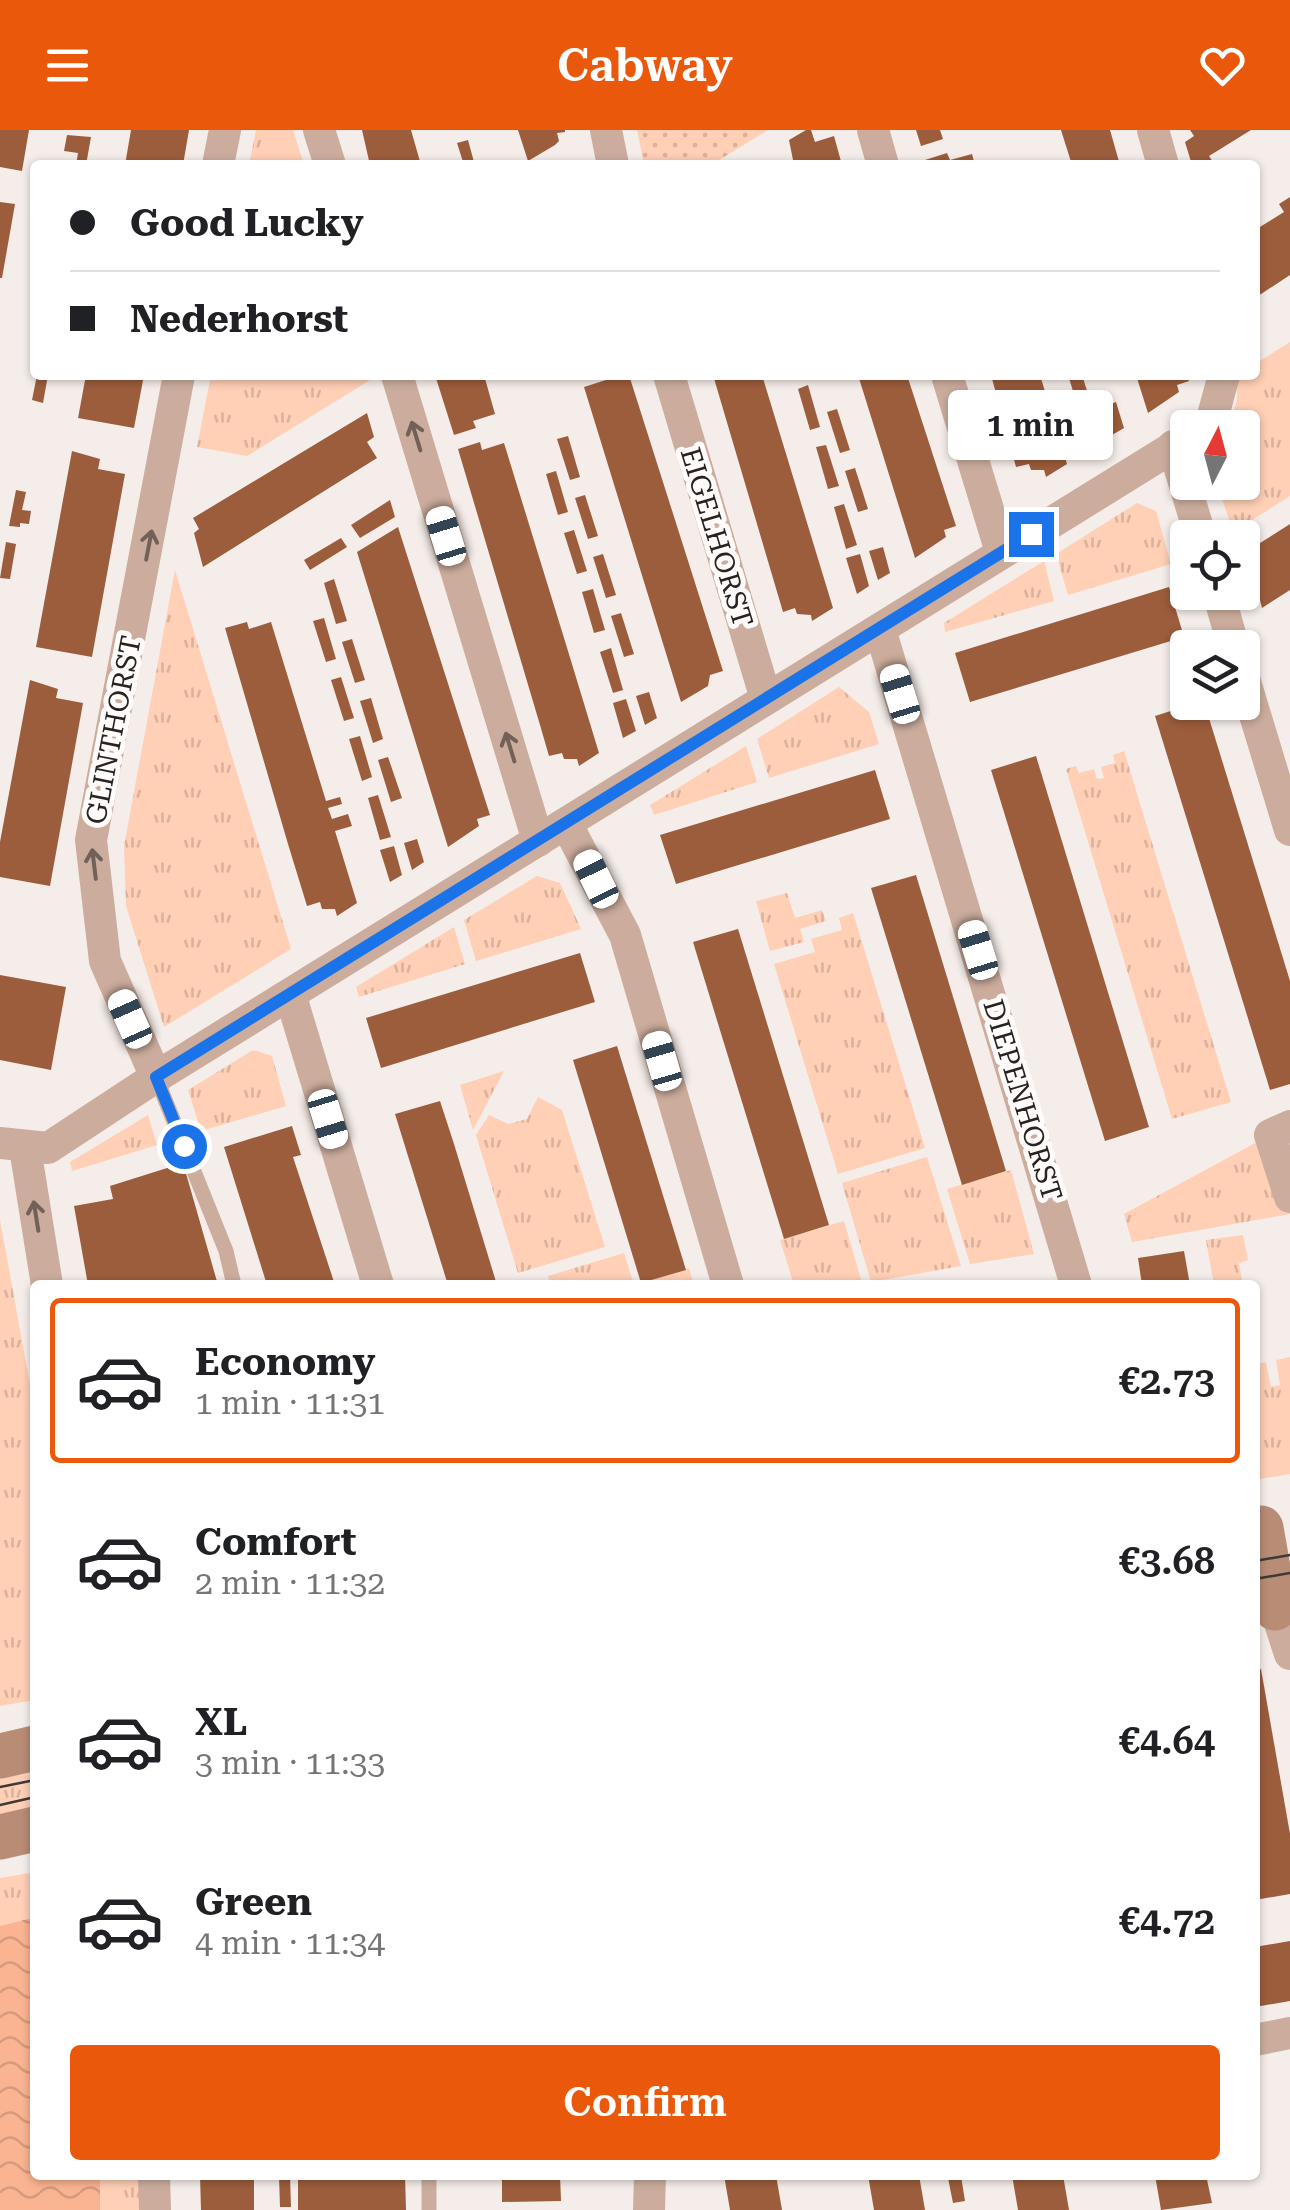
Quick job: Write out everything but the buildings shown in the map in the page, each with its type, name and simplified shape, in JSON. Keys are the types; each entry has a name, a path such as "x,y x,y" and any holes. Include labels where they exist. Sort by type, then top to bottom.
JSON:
{"street":[{"path":"219,160 224,130"},
{"path":"319,130 328,160"},
{"path":"606,130 612,160"},
{"path":"873,130 882,160"},
{"path":"1153,130 1162,160"},
{"name":"GLINTHORST","path":"156,1077 105,961 91,840 178,380"},
{"path":"400,380 552,832 624,936 727,1280"},
{"name":"EIGELHORST","path":"670,380 766,698"},
{"path":"949,380 1001,552"},
{"path":"1206,410 1221,380"},
{"path":"46,1280 12,1146 48,1148 156,1077 291,997 1170,449"},
{"name":"DIEPENHORST","path":"880,629 1075,1280"},
{"path":"1257,720 1290,830"},
{"path":"291,997 376,1280"},
{"path":"1290,1126 1270,1135 1290,1197"},
{"path":"1269,1526 1274,1609 1290,1654"},
{"path":"0,1756 30,1749"},
{"path":"0,1837 30,1830"},
{"path":"1260,2039 1290,2033"},
{"path":"154,2180 155,2210"},
{"path":"650,2180 650,2210"}],"lane":[{"path":"156,1077 226,1251 233,1280"},
{"path":"428,2180 429,2210"}],"green space":[{"path":"256,130 293,130 302,160 250,160"},
{"path":"637,130 768,130 719,160 643,160"},
{"path":"1290,342 1290,496 1252,520 1229,520 1223,500 1260,500 1260,410 1233,410 1237,393 1234,380 1260,380 1260,361"},
{"path":"210,380 370,380 247,456 197,447"},
{"path":"1137,503 1156,511 1170,564 1068,595 1056,554"},
{"path":"1044,561 1054,601 945,632 944,623"},
{"path":"175,570 291,949 164,1027 126,906 124,846"},
{"path":"839,687 869,712 879,744 769,778 757,739"},
{"path":"746,746 757,782 654,815 650,805"},
{"path":"1124,751 1231,1102 1172,1119 1066,769 1076,766 1079,773 1094,769 1097,779 1104,778 1101,767 1115,763 1113,755"},
{"path":"537,876 560,883 581,929 476,961 464,920"},
{"path":"787,893 795,918 822,910 826,921 800,929 804,942 770,951 756,901"},
{"path":"853,913 925,1148 838,1174 774,964 815,952 811,939 842,930 839,918"},
{"path":"454,927 465,964 359,997 356,987"},
{"path":"253,1050 272,1056 286,1106 201,1131 188,1090"},
{"path":"504,1071 473,1130 460,1085"},
{"path":"538,1097 562,1110 605,1247 518,1273 476,1135 489,1115 508,1124 527,1119"},
{"path":"148,1115 157,1145 72,1171 70,1162"},
{"path":"1270,1135 1290,1197 1290,1214 1132,1242 1124,1214"},
{"path":"927,1157 961,1266 870,1280 842,1183"},
{"path":"1011,1170 1034,1254 970,1264 947,1189"},
{"path":"0,1220 30,1385 30,1701 0,1706"},
{"path":"844,1221 861,1280 792,1280 780,1240"},
{"path":"1243,1235 1248,1260 1239,1263 1242,1280 1213,1280 1206,1240"},
{"path":"624,1253 632,1280 549,1280 548,1276"},
{"path":"689,1268 693,1280 650,1280"},
{"path":"1290,1357 1290,1474 1260,1479 1260,1363 1266,1362 1271,1387 1280,1385 1276,1360"},
{"path":"30,1771 30,1815 0,1822 0,1778"},
{"path":"30,1873 30,1918 0,1926 0,1878"},
{"path":"100,2180 146,2180 146,2210 100,2210"}],"water":[{"path":"30,1918 30,2180 100,2180 100,2210 0,2210 0,1926"}],"tram line":[{"path":"1260,1560 1290,1555"},
{"path":"1260,1578 1290,1573"},
{"path":"0,1787 30,1781"},
{"path":"0,1805 30,1798"}],"route":[{"path":"184,1146 156,1077 291,997 1031,534"}]}
